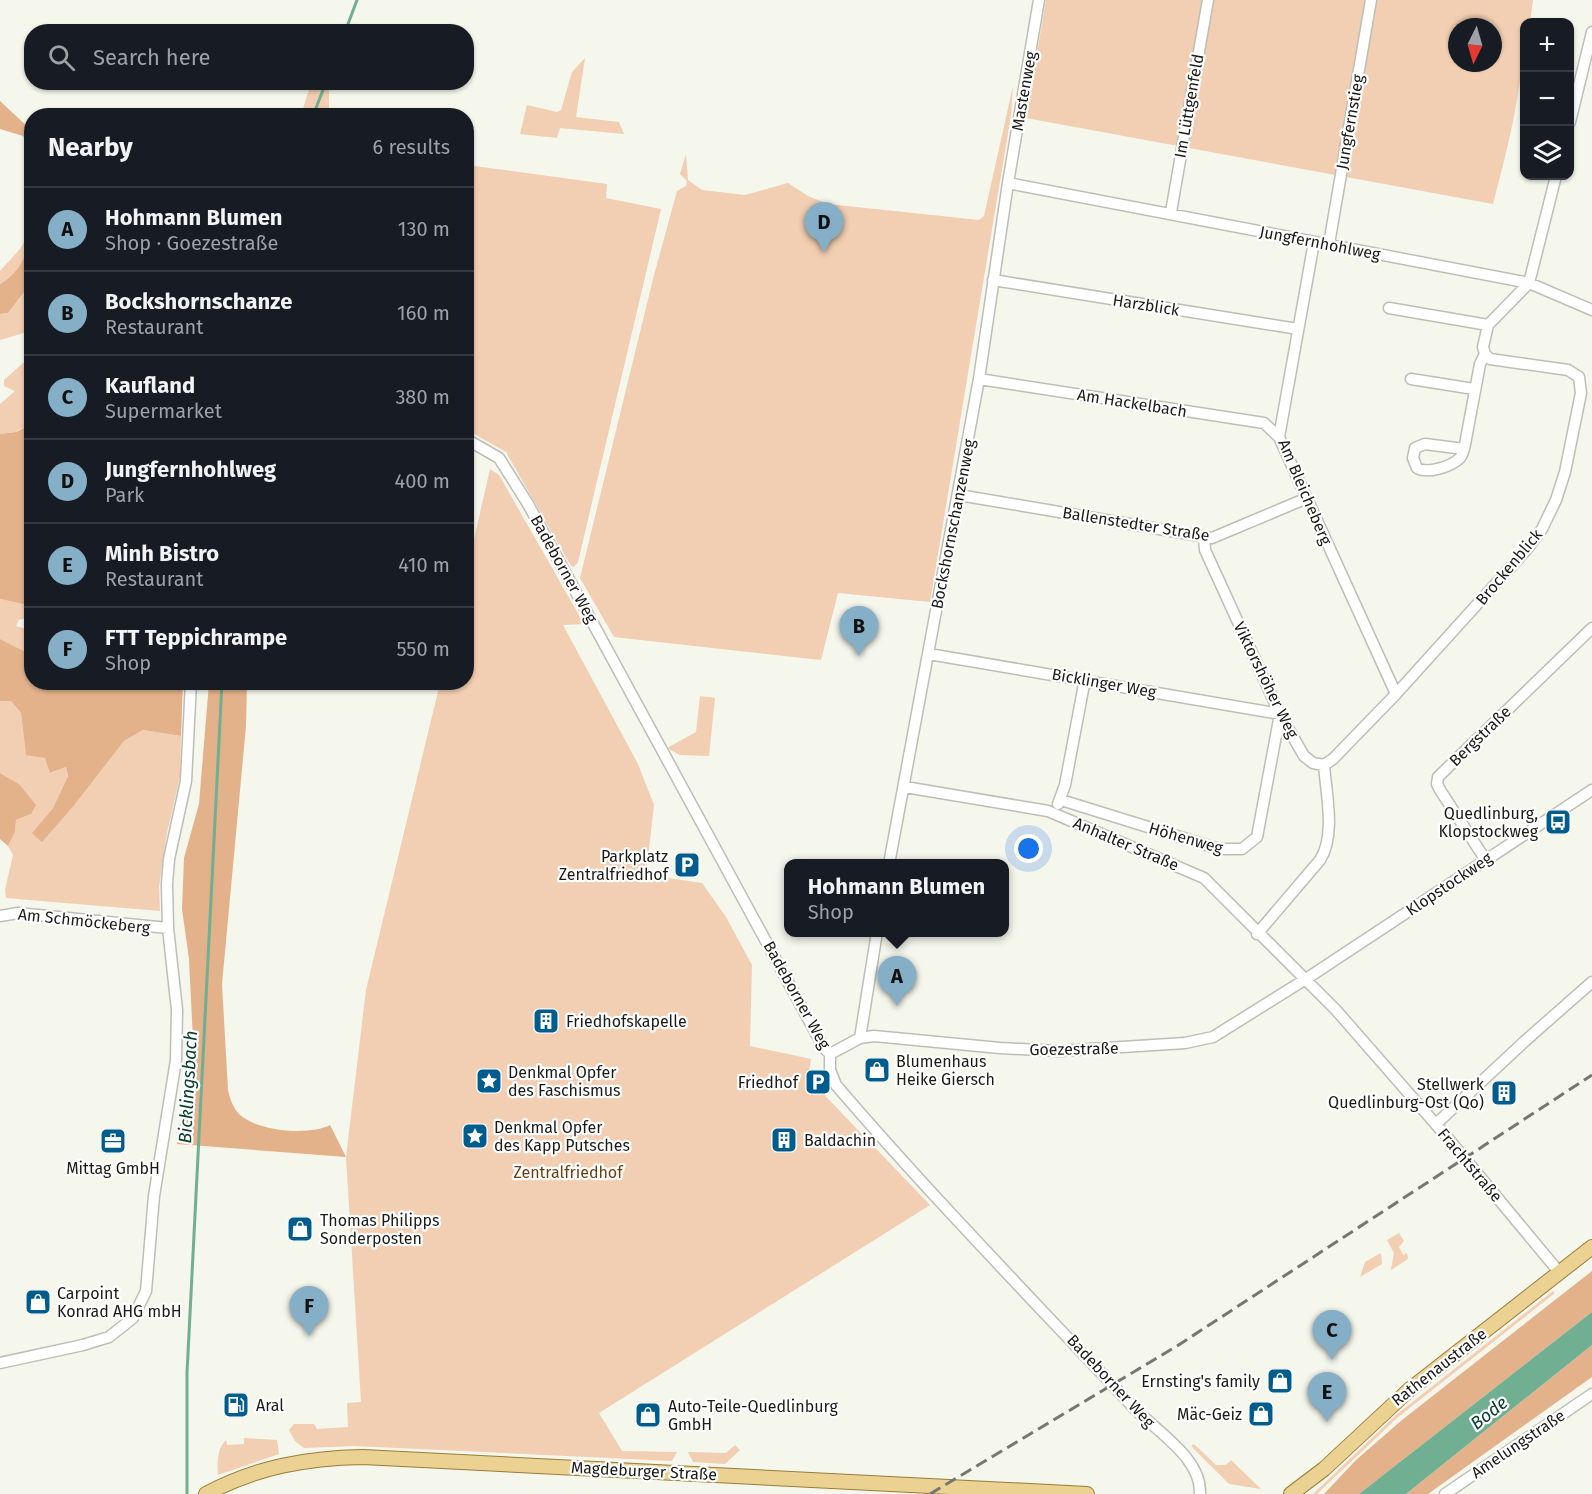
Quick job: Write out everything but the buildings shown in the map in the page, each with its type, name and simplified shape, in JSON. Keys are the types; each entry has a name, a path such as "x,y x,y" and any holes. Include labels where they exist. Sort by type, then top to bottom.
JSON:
{"main road":[{"name":"Rathenaustraße","path":"1291,1494 1324,1469 1409,1390 1592,1247"},
{"name":"Magdeburger Straße","path":"206,1494 273,1467 308,1460 345,1457 989,1491 1087,1494"}],"street":[{"name":"Mastenweg","path":"1008,183 1039,0"},
{"name":"Im Lüttgenfeld","path":"1171,212 1208,0"},
{"name":"Jungfernstieg","path":"1329,244 1371,0"},
{"path":"1574,103 1592,34"},
{"path":"1464,449 1474,389 1485,354 1483,347 1488,325 1529,283 1555,180"},
{"name":"Jungfernhohlweg","path":"1008,183 1171,212 1529,283 1592,310"},
{"name":"Bockshornschanzenweg","path":"891,859 980,379 1008,183"},
{"name":"Am Bleicheberg","path":"1314,242 1280,437 1396,694"},
{"name":"Harzblick","path":"993,280 1298,329"},
{"path":"1389,308 1488,325"},
{"name":"Brockenblick","path":"1324,765 1333,759 1396,694 1536,538 1551,510 1565,472 1581,393 1579,378 1568,370 1491,359 1485,354"},
{"path":"1411,378 1474,389"},
{"name":"Am Hackelbach","path":"980,379 1264,423 1280,437"},
{"name":"Badeborner Weg","path":"474,444 499,458 528,504 821,1042 830,1054 830,1070 836,1085 916,1176 1144,1418 1187,1459 1200,1477 1200,1494"},
{"name":"Ballenstedter Straße","path":"959,495 1204,537 1215,537 1307,498"},
{"name":"Viktorshöher Weg","path":"1204,537 1205,550 1280,714 1304,756 1313,763 1324,765"},
{"name":"Bergstraße","path":"1485,859 1440,790 1437,784 1438,777 1592,628"},
{"name":"Bicklinger Weg","path":"929,654 1280,714"},
{"path":"1048,811 1061,800 1085,679"},
{"path":"0,1363 109,1337 133,1318 143,1301 149,1275 154,1196 176,1060 177,1010 168,928 168,874 185,791 191,690"},
{"name":"Höhenweg","path":"1061,800 1220,849 1231,851 1246,847 1255,841 1258,832 1280,714"},
{"path":"1257,934 1320,860 1326,848 1327,799 1324,765"},
{"name":"Anhalter Straße","path":"905,787 1048,811 1198,875 1306,979"},
{"name":"Klopstockweg","path":"1306,979 1592,790"},
{"name":"Am Schmöckeberg","path":"0,916 18,913 168,928"},
{"path":"860,1038 876,937"},
{"name":"Goezestraße","path":"830,1054 860,1038 879,1036 1059,1051 1185,1043 1213,1037 1226,1031 1306,979"},
{"name":"Frachtstraße","path":"1306,979 1437,1124 1559,1272"},
{"path":"1437,1124 1592,982"},
{"name":"Amelungstraße","path":"1445,1494 1592,1394"}],"green space":[{"path":"1046,0 1533,0 1531,18 1520,18 1518,91 1510,136 1493,204 1026,118"},
{"path":"585,58 576,117 619,122 624,134 560,128 557,138 520,134 527,105 557,112 561,110 572,72"},
{"path":"1013,86 1011,115 930,602 838,593 821,660 614,637 580,578 653,279 677,191 686,186 687,181 680,174 686,154 688,180 702,190 745,195 788,183 808,196 828,204 979,220 984,216"},
{"path":"309,90 329,90 329,108 303,108"},
{"path":"474,166 607,184 606,198 661,209 578,562 574,567 571,566 506,452 474,434"},
{"path":"24,242 23,261 13,274 0,284 0,271"},
{"path":"24,292 24,333 0,340 0,314 8,313"},
{"path":"24,363 24,428 15,432 0,434 0,404 15,391 4,386 4,380"},
{"name":"Zentralfriedhof","path":"490,469 499,475 584,624 563,625 638,764 654,805 646,875 702,883 726,917 752,965 750,1046 811,1059 808,1078 930,1205 599,1413 622,1451 677,1452 672,1461 354,1446 304,1448 295,1441 289,1430 294,1424 314,1424 317,1429 348,1427 347,1403 361,1402 346,1157 366,990 438,690 474,690 474,539"},
{"path":"0,599 24,604 24,618 19,620 16,626 24,628 24,651 0,639"},
{"path":"700,696 715,698 709,756 680,755 667,748 696,732"},
{"path":"0,701 11,701 21,713 26,754 45,758 51,773 66,767 68,776 53,808 32,833 76,803 124,741 143,730 181,736 180,777 167,833 159,887 160,911 6,898 5,890 13,855 8,846 15,832 16,820 31,814 19,784 0,773"},
{"path":"1399,1233 1404,1241 1399,1247 1403,1255 1407,1253 1408,1259 1391,1270 1394,1253 1387,1240"},
{"path":"1381,1253 1382,1264 1360,1277 1365,1262"},
{"path":"1553,1291 1555,1293 1397,1418 1317,1494 1313,1494 1396,1415"},
{"path":"244,1438 277,1440 279,1454 218,1475 218,1456 223,1444 226,1440 227,1445 244,1444"},
{"path":"1194,1444 1216,1465 1226,1465 1231,1460 1261,1489 1229,1484 1191,1446"},
{"path":"735,1445 740,1450 725,1464 693,1462 688,1452 726,1453"}],"shaded area":[{"path":"0,101 24,123 24,137 0,129"},
{"path":"24,258 24,292 8,313 0,314 0,284"},
{"path":"24,428 23,604 0,599 0,434 16,432"},
{"path":"0,639 24,651 24,690 183,690 181,736 143,730 124,741 76,803 42,842 32,833 53,808 68,776 66,767 50,773 45,758 26,755 21,713 11,701 0,701"},
{"path":"208,690 247,690 246,726 222,984 228,1090 240,1115 259,1125 297,1131 330,1125 346,1157 177,1144 193,1040 189,959 182,909 184,858 199,804"},
{"path":"0,773 19,784 36,805 31,814 16,820 15,832 8,846 0,839"},
{"path":"1592,1271 1592,1312 1359,1494 1324,1494 1356,1460 1402,1420"},
{"path":"1592,1345 1592,1377 1428,1494 1406,1494"}],"water":[{"name":"Bode","path":"1592,1312 1592,1345 1406,1494 1359,1494"}],"waterway":[{"name":"Bicklingsbach","path":"348,24 357,0"},
{"name":"Bicklingsbach","path":"316,108 323,90"},
{"name":"Bicklingsbach","path":"187,1494 187,1373 222,690"}],"railway":[{"path":"930,1494 1177,1346 1592,1075"}],"place":[{"name":"Jungfernhohlweg","path":"824,252"},
{"name":"Bockshornschanze","path":"859,656"},
{"name":"Quedlinburg, Klopstockweg","path":"1558,822"},
{"name":"Parkplatz Zentralfriedhof","path":"687,865"},
{"name":"Hohmann Blumen","path":"897,1006"},
{"name":"Friedhofskapelle","path":"546,1021"},
{"name":"Blumenhaus Heike Giersch","path":"877,1070"},
{"name":"Denkmal Opfer des Faschismus","path":"489,1081"},
{"name":"Friedhof","path":"818,1082"},
{"name":"Stellwerk Quedlinburg-Ost (Qo)","path":"1504,1093"},
{"name":"Denkmal Opfer des Kapp Putsches","path":"475,1136"},
{"name":"Baldachin","path":"784,1140"},
{"name":"Mittag GmbH","path":"113,1141"},
{"name":"Thomas Philipps Sonderposten","path":"300,1229"},
{"name":"Carpoint Konrad AHG mbH","path":"38,1302"},
{"name":"FTT Teppichrampe","path":"309,1336"},
{"name":"Kaufland","path":"1332,1360"},
{"name":"Ernsting's family","path":"1280,1381"},
{"name":"Aral","path":"236,1405"},
{"name":"Mäc-Geiz","path":"1261,1414"},
{"name":"Auto-Teile-Quedlinburg GmbH","path":"648,1415"},
{"name":"Minh Bistro","path":"1327,1422"}]}
